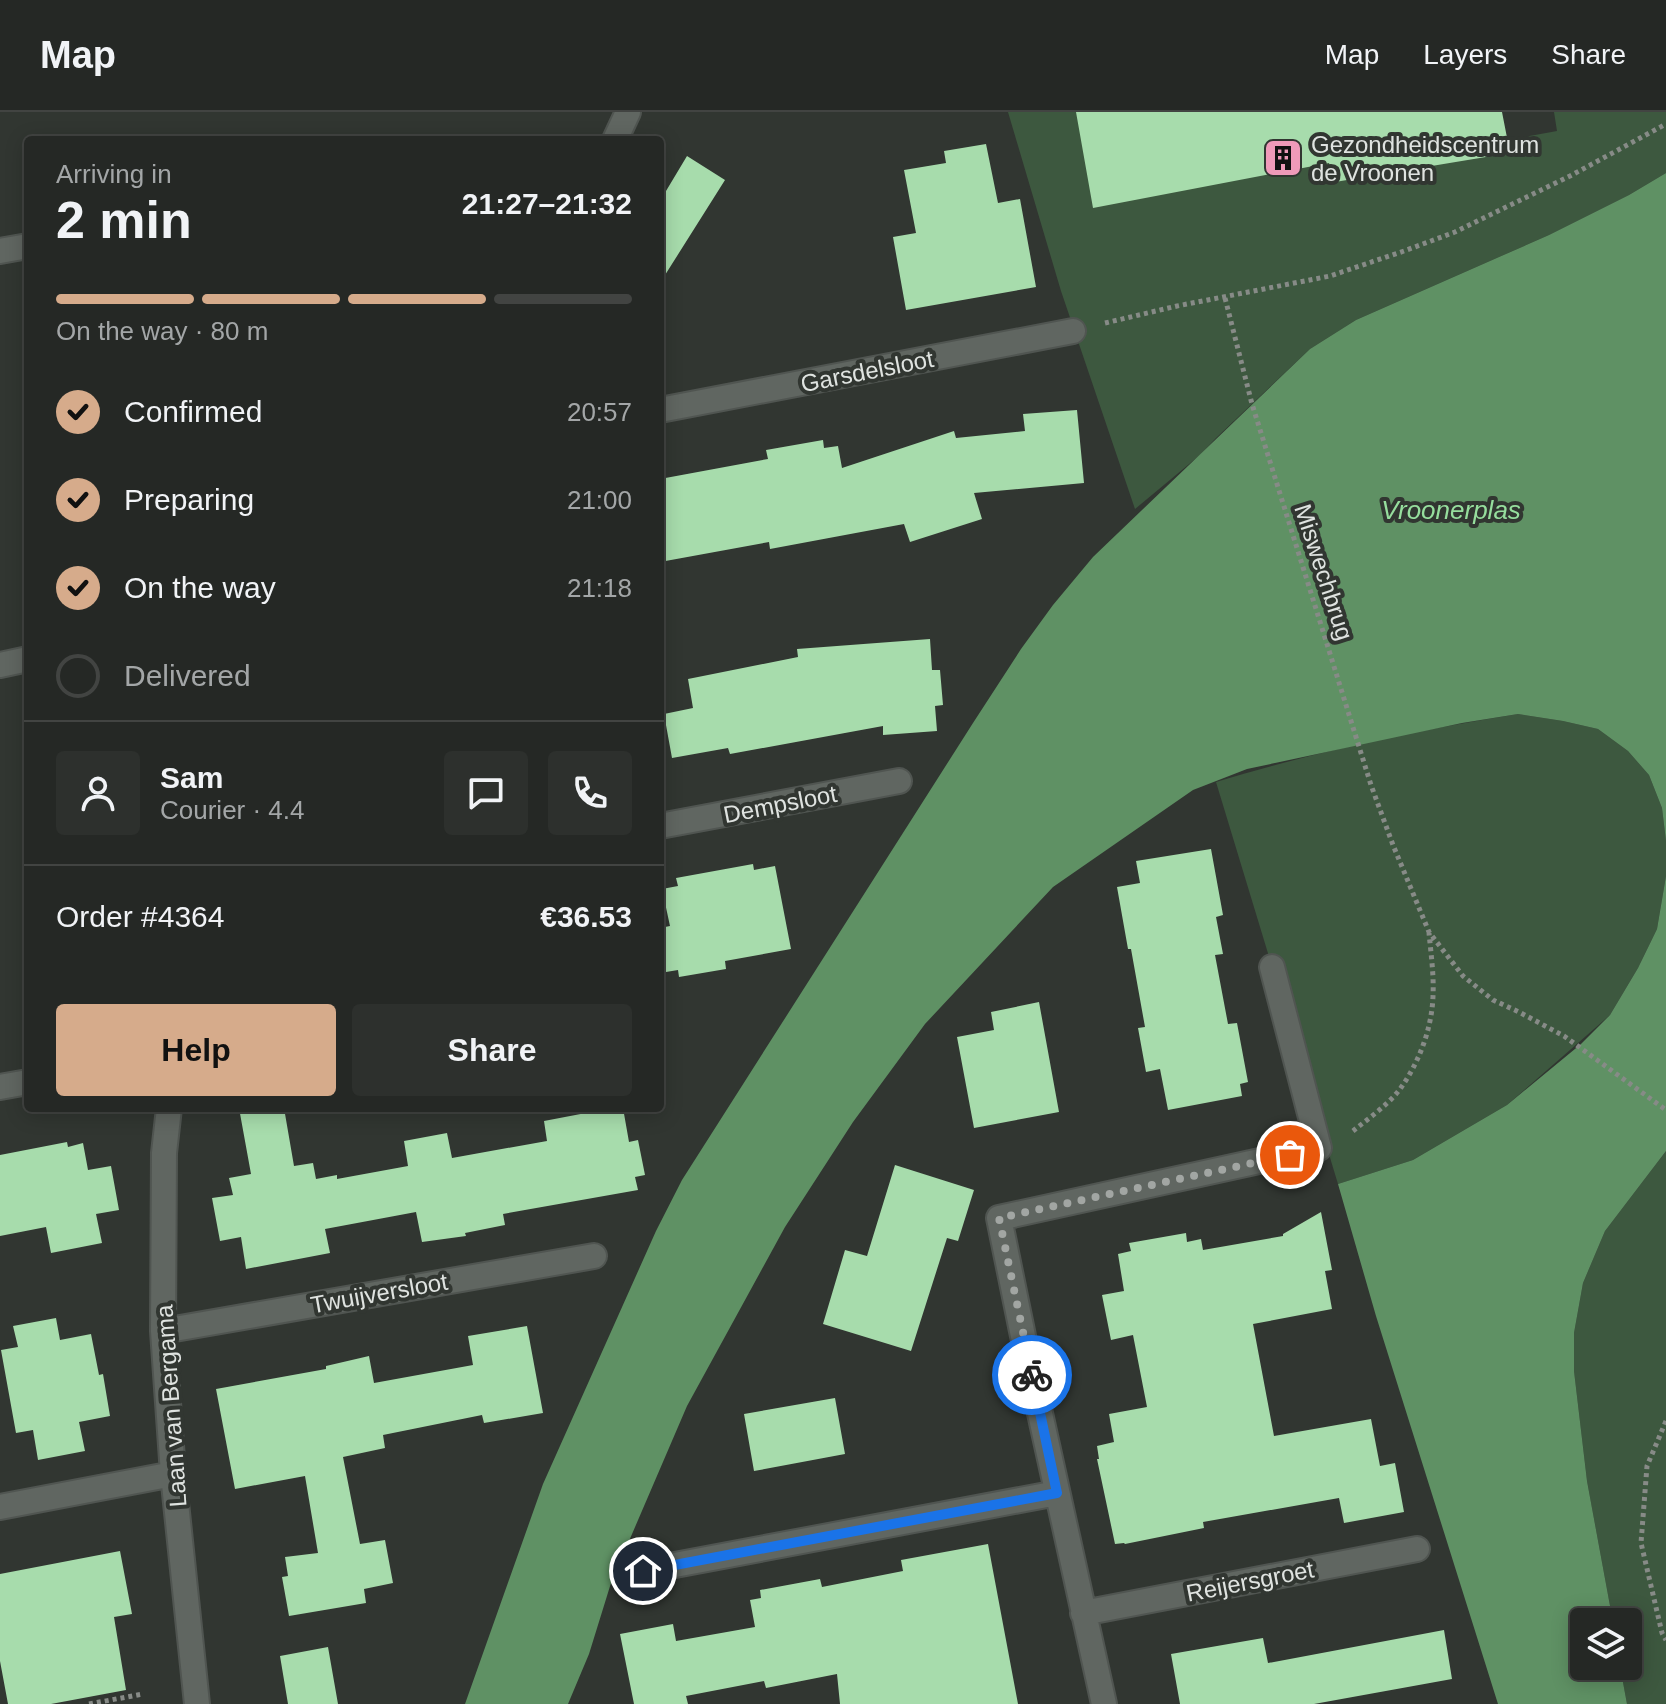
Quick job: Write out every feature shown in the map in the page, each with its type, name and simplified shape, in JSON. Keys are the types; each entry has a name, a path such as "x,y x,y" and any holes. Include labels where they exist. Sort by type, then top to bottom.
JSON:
{"street":[{"path":"617,136 628,112"},
{"path":"0,251 24,247"},
{"name":"Garsdelsloot","path":"664,409 1073,331"},
{"path":"0,665 24,660"},
{"name":"Dempsloot","path":"664,825 899,781"},
{"path":"1104,1704 999,1218 1319,1148 1272,967"},
{"path":"0,1087 24,1083"},
{"name":"Laan van Bergama","path":"169,1112 164,1153 163,1331 173,1474 197,1704"},
{"name":"Twuijversloot","path":"163,1331 594,1256"},
{"path":"0,1507 173,1474"},
{"path":"643,1571 1057,1493"},
{"name":"Reijersgroet","path":"1083,1613 1417,1549"}],"path":[{"path":"1073,331 1177,306 1330,276 1455,232 1570,176 1666,124"},
{"name":"Miswechbrug","path":"1225,298 1252,404 1371,785 1429,932"},
{"path":"1429,932 1463,976 1493,1000 1564,1036 1666,1110"},
{"path":"1319,1148 1349,1133 1375,1113 1399,1090 1420,1053 1434,995 1429,932"},
{"path":"1666,1421 1647,1466 1641,1543 1666,1640"},
{"path":"89,1704 143,1694"}],"shaded area":[{"path":"1008,112 1111,112 1351,147 1356,168 1557,131 1554,112 1666,112 1666,173 1549,235 1356,320 1310,349 1200,455 1135,509 1061,291"},
{"path":"1518,714 1598,729 1628,751 1649,775 1662,808 1666,841 1666,876 1657,929 1610,1015 1507,1105 1413,1160 1338,1184 1216,782 1366,743"},
{"path":"1666,1151 1666,1704 1627,1704 1623,1680 1642,1680 1642,1608 1610,1608 1587,1481 1574,1371 1574,1333 1583,1283 1605,1231"}],"water":[{"name":"Vroonerplas","path":"1666,173 1666,841 1662,808 1649,775 1628,751 1598,729 1518,714 1247,769 1193,790 1053,887 925,1024 853,1122 785,1227 687,1406 611,1583 589,1654 568,1704 465,1704 543,1484 656,1231 682,1180 973,723 1053,605 1093,557 1310,349 1356,320 1549,235"},
{"path":"1666,876 1666,1151 1605,1231 1583,1283 1574,1333 1574,1371 1587,1481 1610,1608 1570,1608 1570,1680 1623,1680 1627,1704 1498,1704 1376,1316 1338,1184 1413,1160 1507,1105 1581,1044 1610,1015 1657,929"}],"building":[{"name":"Gezondheidscentrum de Vroonen","path":"1076,112 1502,112 1510,153 1335,182 1329,163 1093,208"},
{"path":"986,144 998,203 1020,199 1036,287 906,310 893,237 916,233 904,170 946,163 944,151"},
{"path":"687,156 725,180 664,277 664,194"},
{"path":"1077,410 1084,483 974,493 982,519 910,542 904,524 770,549 769,542 664,561 664,478 768,459 766,450 823,440 824,448 838,446 842,468 954,431 956,438 1025,431 1023,414"},
{"path":"930,639 932,670 940,670 943,705 935,706 937,731 883,735 883,726 730,754 728,748 672,758 664,714 693,708 688,679 798,657 797,649"},
{"path":"1211,849 1223,915 1216,917 1223,954 1215,955 1228,1024 1237,1023 1248,1082 1240,1084 1242,1096 1168,1110 1160,1069 1146,1072 1138,1028 1145,1027 1117,887 1140,883 1136,861"},
{"path":"753,864 754,870 775,866 791,949 725,961 726,969 679,977 678,970 664,972 664,927 670,926 664,889 678,886 676,878"},
{"path":"1039,1002 1059,1112 974,1128 957,1037 994,1030 991,1012"},
{"path":"240,1112 285,1112 294,1166 313,1163 316,1179 337,1175 337,1179 408,1166 404,1141 447,1133 452,1158 547,1141 544,1121 591,1112 624,1112 629,1142 638,1140 645,1175 635,1177 638,1190 503,1214 505,1225 465,1233 466,1236 422,1242 416,1212 325,1229 330,1253 246,1269 241,1237 220,1241 212,1198 233,1195 229,1178 251,1174"},
{"path":"67,1142 68,1147 83,1143 88,1170 111,1166 119,1210 96,1214 102,1243 51,1253 46,1227 0,1236 0,1155"},
{"path":"895,1165 974,1190 958,1241 947,1238 911,1351 823,1324 845,1250 867,1256"},
{"path":"1321,1212 1332,1270 1325,1271 1332,1309 1253,1324 1274,1436 1371,1419 1380,1466 1395,1463 1404,1512 1344,1523 1339,1498 1203,1522 1204,1528 1115,1544 1097,1446 1114,1442 1109,1414 1147,1407 1133,1335 1111,1340 1102,1295 1124,1291 1118,1254 1131,1251 1129,1243 1186,1233 1187,1242 1201,1239 1203,1250 1283,1236"},
{"path":"56,1318 60,1340 91,1334 99,1375 103,1374 110,1416 79,1422 85,1451 38,1460 33,1430 16,1433 1,1350 18,1347 13,1326"},
{"path":"527,1326 543,1413 484,1423 482,1415 383,1435 385,1448 343,1457 360,1544 385,1540 393,1583 364,1589 366,1603 289,1616 282,1577 288,1576 285,1557 318,1553 305,1476 235,1489 216,1389 326,1369 326,1366 369,1356 374,1383 473,1365 468,1336"},
{"path":"835,1398 845,1454 754,1471 744,1414"},
{"path":"988,1544 1018,1704 840,1704 837,1674 766,1688 764,1681 686,1696 688,1704 634,1704 620,1634 673,1624 676,1641 755,1627 750,1600 761,1598 760,1590 820,1579 822,1587 903,1571 901,1560"},
{"path":"120,1551 132,1614 114,1617 126,1690 51,1704 8,1704 0,1661 0,1574"},
{"path":"1444,1630 1452,1679 1314,1704 1180,1704 1171,1654 1263,1638 1268,1663"},
{"path":"328,1647 338,1704 288,1704 280,1656"}],"way so far":[{"path":"1032,1375 999,1218 1290,1155"}],"place":[{"name":"Gezondheidscentrum de Vroonen","path":"1283,158"}],"route":[{"path":"643,1571 1057,1493 1032,1375"}]}
